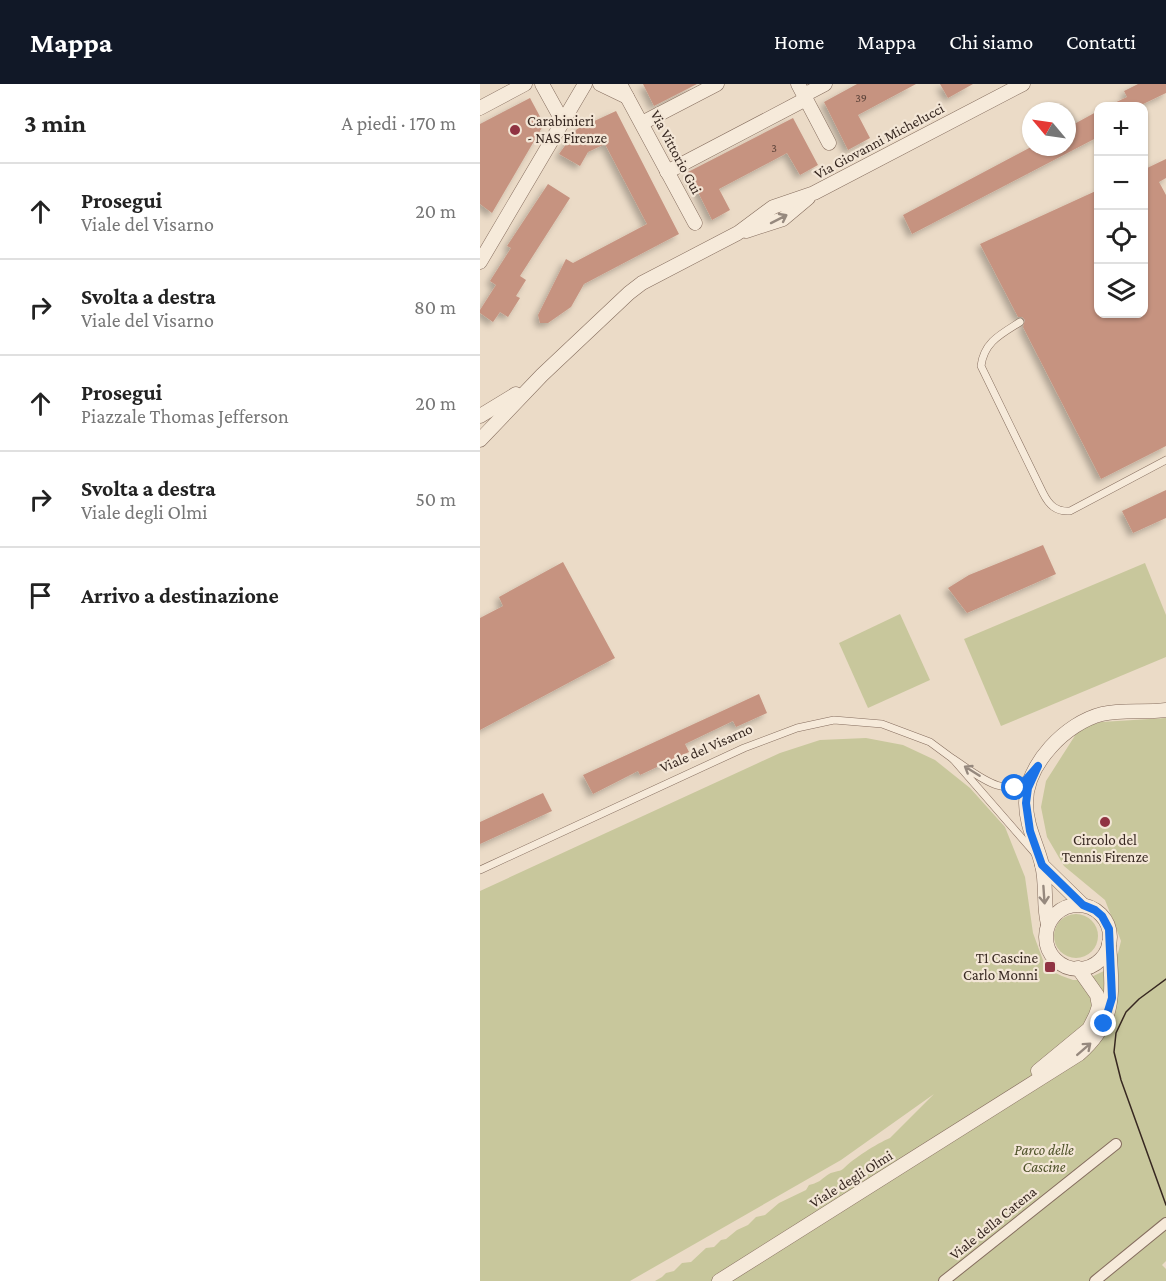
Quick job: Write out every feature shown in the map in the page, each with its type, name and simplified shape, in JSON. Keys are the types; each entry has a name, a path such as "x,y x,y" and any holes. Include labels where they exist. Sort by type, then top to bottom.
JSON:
{"street":[{"path":"480,108 525,84"},
{"path":"542,84 563,122"},
{"path":"480,262 585,84"},
{"path":"600,84 627,97"},
{"name":"Via Vittorio Gui","path":"620,84 695,223"},
{"path":"642,123 717,84"},
{"path":"668,172 802,93 825,84"},
{"name":"Via Giovanni Michelucci","path":"480,440 542,375 642,283 738,233 773,207 814,193 997,90 1023,84"},
{"path":"802,93 829,143"},
{"path":"480,256 490,244"},
{"name":"Via Giovanni Michelucci","path":"480,416 504,403 542,375"},
{"name":"Viale del Visarno","path":"1048,924 1041,862 1030,831 1026,803 1028,788 1038,766 1060,738 1084,720 1120,711 1166,710"},
{"name":"Viale del Visarno","path":"1041,862 1083,905"},
{"path":"1070,905 1083,905 1102,916 1109,929 1109,943 1101,958 1087,967 1065,966 1050,954 1046,940 1048,924 1054,914 1063,908 1070,905"},
{"name":"Viale degli Olmi","path":"719,1281 1079,1054 1098,1035 1111,1005 1112,975 1109,943"},
{"name":"Viale degli Olmi","path":"1000,1103 1084,1034 1093,1022 1098,1010 1097,995 1078,968"},
{"name":"Viale della Catena","path":"944,1281 1116,1144"},
{"path":"1095,1281 1166,1223"}],"lane":[{"path":"1020,322 993,339 986,348 981,366 1042,493 1051,506 1058,510 1070,511 1166,460"},
{"name":"Viale del Visarno","path":"480,870 734,752 797,728 834,720 882,724 930,742 991,783 1008,788 1020,785 1038,766"},
{"name":"Viale del Visarno","path":"953,759 1041,862"}],"green space":[{"path":"1145,563 1166,615 1166,657 1001,726 964,639"},
{"path":"900,614 930,680 868,708 839,643"},
{"name":"Parco delle Cascine","path":"1166,718 1166,1261 1162,1265 1166,1269 1166,1281 655,1281 666,1273 674,1271 682,1263 691,1262 706,1248 714,1247 721,1240 748,1225 756,1217 765,1215 779,1203 806,1190 809,1185 831,1173 841,1170 865,1152 890,1138 934,1094 841,1160 630,1281 480,1281 480,891 780,753 820,740 866,738 903,745 935,760 970,788 1005,827 1025,877 1033,933 1044,963 1051,971 1062,976 1073,980 1085,980 1106,970 1118,953 1121,941 1105,900 1064,866 1047,837 1041,807 1046,781 1076,734 1088,726 1101,722"},
{"path":"1076,914 1092,920 1098,936 1092,952 1076,958 1060,952 1054,936 1060,920"}],"building":[{"path":"643,84 697,84 654,106"},
{"path":"857,84 916,84 858,115 870,138 848,150 824,102"},
{"path":"940,84 973,84 948,98"},
{"path":"1138,84 1166,84 1166,93 1147,102 1116,102 1127,97 1124,91"},
{"path":"530,98 544,124 492,213 480,204 480,124"},
{"path":"616,111 679,234 584,284 571,307 548,323 540,323 538,315 566,259 573,263 647,224 605,144 588,152 580,166 559,154 577,129"},
{"path":"1094,113 1094,139 1076,148 1076,123"},
{"path":"793,118 818,165 800,175 787,153 719,189 730,210 712,220 688,172"},
{"path":"1022,152 1022,156 1062,156 912,234 903,215"},
{"path":"1166,159 1166,178 1159,182 1166,195 1166,446 1101,479 1023,327 1025,320 1018,317 980,244 1094,192 1094,318 1148,318 1148,168"},
{"path":"548,184 570,198 520,276 526,280 516,296 520,298 508,317 500,312 493,322 480,313 496,285 490,281 511,248 507,246"},
{"path":"1166,490 1166,518 1133,533 1122,511"},
{"path":"1043,545 1056,574 967,613 948,588 969,575"},
{"path":"563,562 615,658 480,730 480,618 503,606 499,597"},
{"path":"759,694 767,713 736,727 733,721 685,744 689,752 640,775 638,771 593,794 583,775"},
{"path":"543,793 552,811 480,844 480,822"}],"tram line":[{"path":"1166,979 1126,1012 1116,1033 1114,1052 1121,1080 1166,1205"}],"place":[{"name":"Carabinieri - NAS Firenze","path":"515,130"},
{"name":"Circolo del Tennis Firenze","path":"1105,822"},
{"name":"T1 Cascine Carlo Monni","path":"1050,967"}],"route":[{"path":"1015,788 1024,782 1038,766 1028,788 1026,803 1030,831 1042,865 1083,905 1102,916 1109,929 1112,994 1111,1005 1104,1024"}]}
